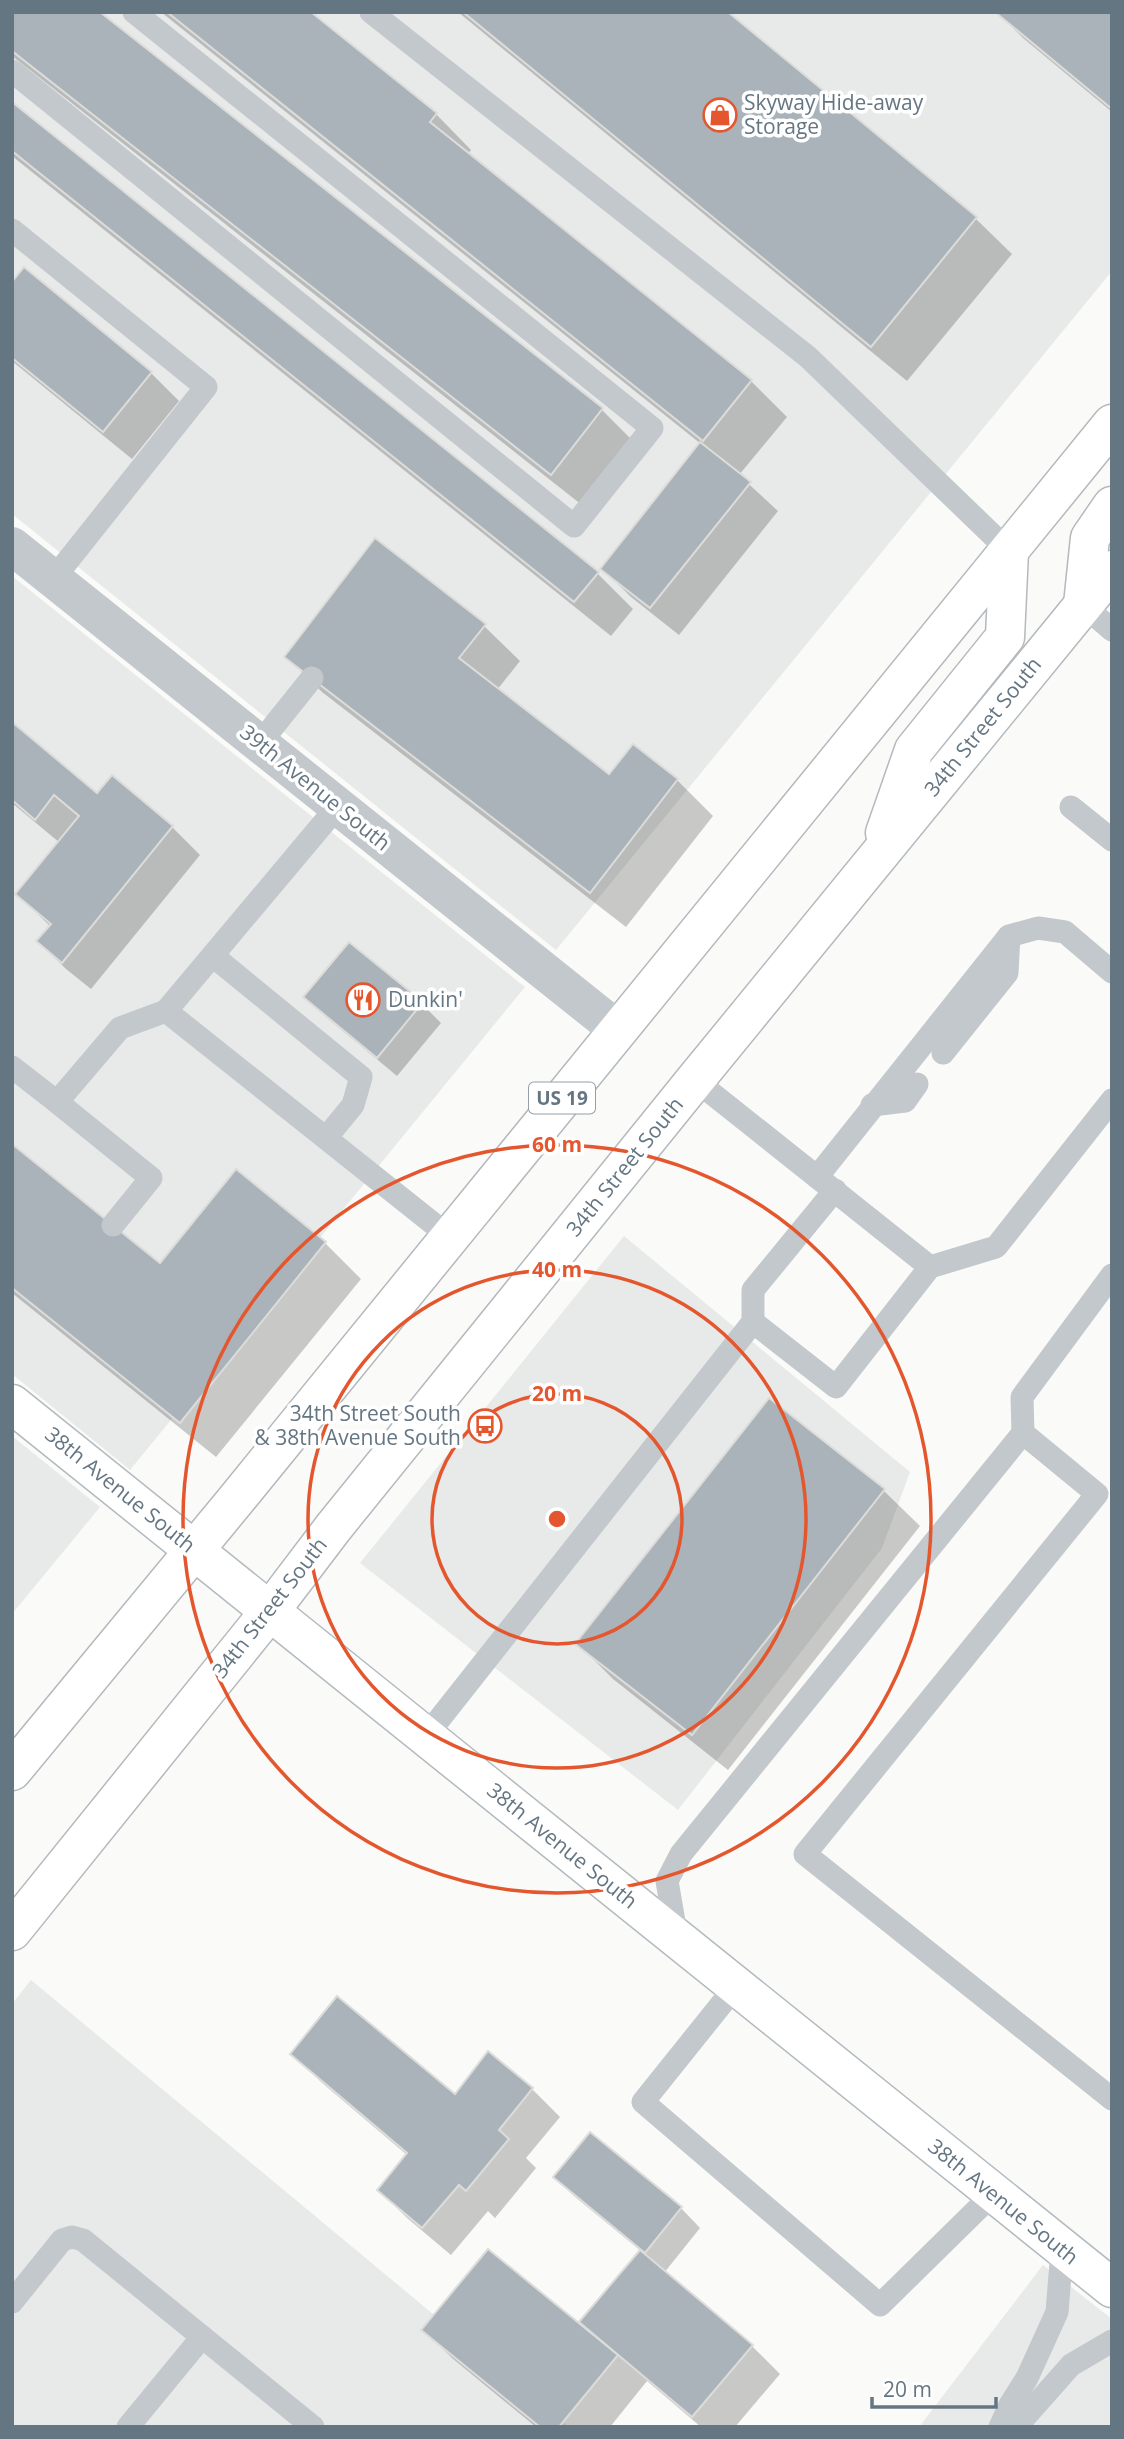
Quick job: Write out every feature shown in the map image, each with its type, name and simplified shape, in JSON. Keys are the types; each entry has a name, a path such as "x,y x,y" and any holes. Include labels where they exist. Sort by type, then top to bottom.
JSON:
{"main road":[{"name":"US 19","path":"13,1770 1112,425"},
{"path":"1104,623 1090,538 1112,506"},
{"path":"876,859 914,750 1005,637 1009,551"},
{"name":"34th Street South","path":"12,1931 270,1611 341,1518 876,859 1104,623 1112,570"},
{"name":"38th Avenue South","path":"12,1404 1112,2288"}],"street":[{"name":"39th Avenue South","path":"14,551 54,578 618,1030"}],"lane":[{"path":"12,71 574,526 652,428 134,12"},
{"path":"371,12 808,357 1009,551"},
{"path":"12,230 206,387 54,578"},
{"path":"260,743 312,678"},
{"path":"57,1102 120,1028 166,1011 338,806"},
{"path":"1070,807 1112,840"},
{"path":"426,1736 753,1322 753,1290 826,1183 873,1105 1009,936 1038,928 1065,932 1112,972"},
{"path":"943,1053 1007,973 1009,936"},
{"path":"213,956 361,1077 354,1105 326,1138"},
{"path":"166,1011 450,1237"},
{"path":"12,1067 151,1178 113,1225"},
{"path":"695,1080 930,1267"},
{"path":"873,1105 905,1101 918,1084"},
{"path":"753,1322 836,1387 930,1267 996,1247 1112,1100"},
{"path":"677,1939 667,1881 681,1854 1023,1433 1022,1397 1112,1275"},
{"path":"1023,1433 1104,1501 805,1854 1112,2099"},
{"path":"736,1986 643,2102 880,2305 993,2194"},
{"path":"12,2302 62,2240 72,2237 83,2240 313,2427"},
{"path":"1000,2427 1027,2378 1057,2312 1062,2250"},
{"path":"128,2427 202,2337"},
{"path":"1011,2427 1025,2417 1071,2365 1112,2341"}],"shaded area":[{"path":"12,12 1112,12 1112,271 556,950 12,514"},
{"path":"12,576 525,987 130,1470 12,1374"},
{"path":"624,1236 910,1472 882,1548 678,1810 360,1563"},
{"path":"12,1436 100,1507 12,1614"},
{"path":"31,1980 569,2427 12,2427 12,2004"},
{"path":"1043,2265 1112,2319 1110,2427 919,2427"}],"building":[{"path":"12,12 100,12 603,408 551,475 12,51"},
{"path":"167,12 311,12 437,113 430,122 752,380 703,441"},
{"name":"Skyway Hide-away Storage","path":"463,12 728,12 977,217 871,347"},
{"path":"995,12 1112,12 1112,109"},
{"path":"12,102 599,572 574,602 12,151"},
{"path":"24,267 152,372 103,432 12,358 12,282"},
{"path":"700,442 751,482 650,608 600,569"},
{"path":"375,538 486,624 459,658 609,774 633,744 678,779 590,893 284,657"},
{"path":"12,722 97,793 112,775 173,826 62,963 36,941 51,924 15,894 79,816 54,795 35,820 12,800"},
{"name":"Dunkin'","path":"349,942 423,1002 377,1058 303,997"},
{"path":"12,1144 160,1263 236,1169 326,1242 180,1423 12,1288"},
{"path":"769,1398 885,1489 692,1735 575,1644"},
{"path":"337,1996 455,2094 488,2051 533,2088 499,2130 509,2139 466,2191 459,2185 422,2228 377,2190 407,2153 290,2054"},
{"path":"590,2132 682,2207 645,2253 553,2177"},
{"path":"488,2249 618,2355 559,2427 540,2427 421,2330"},
{"path":"640,2250 753,2345 692,2417 579,2322"}],"place":[{"name":"Skyway Hide-away Storage","path":"720,115"},
{"name":"Dunkin'","path":"363,1000"},
{"name":"34th Street South & 38th Avenue South","path":"485,1426"}]}
